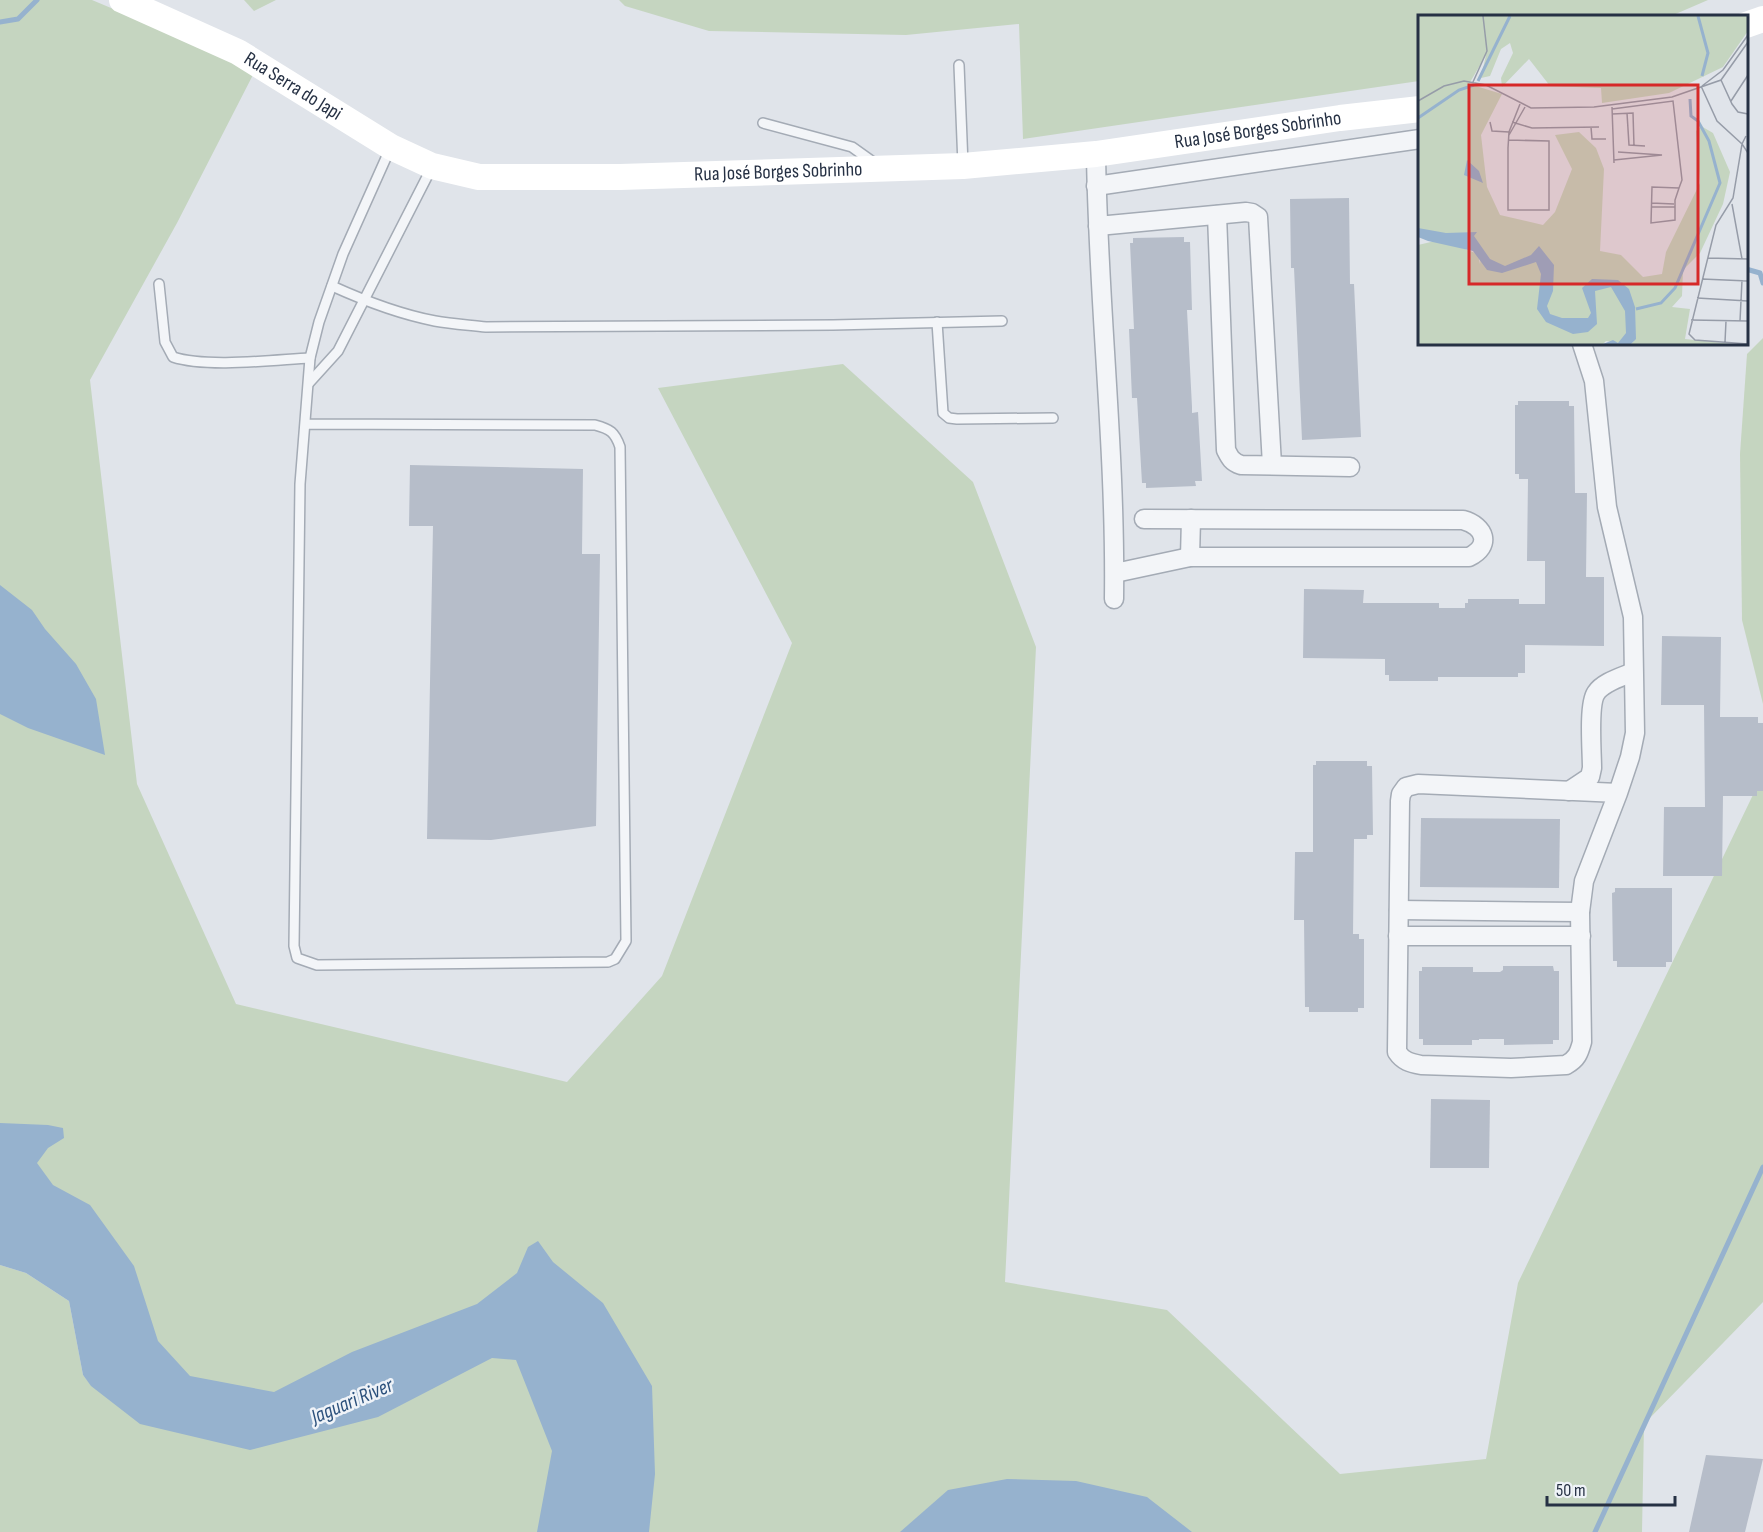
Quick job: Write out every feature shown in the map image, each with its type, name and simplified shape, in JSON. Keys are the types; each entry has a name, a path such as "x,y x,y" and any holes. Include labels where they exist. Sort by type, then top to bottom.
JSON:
{"street":[{"name":"Rua Serra do Japi","path":"122,0 238,52 391,147 432,166 462,174"},
{"path":"1748,24 1763,19"},
{"name":"Rua José Borges Sobrinho","path":"462,174 502,178 963,166 1096,154 1340,118 1418,109"},
{"path":"1096,186 1418,139"},
{"path":"1096,154 1111,446 1114,599"},
{"path":"1098,226 1246,212 1258,217 1272,465"},
{"path":"1217,214 1226,450 1230,458 1235,463 1350,467"},
{"path":"1582,345 1594,381 1607,507 1633,617 1635,733 1618,793 1584,881 1580,912 1582,1042 1579,1054 1574,1061 1566,1065 1511,1068 1421,1065 1411,1064 1401,1058 1396,1052 1400,801 1401,794 1406,787 1418,784 1618,793"},
{"path":"1115,573 1190,557 1468,557 1478,553 1483,542 1482,531 1475,523 1463,520 1144,519"},
{"path":"1190,557 1191,519"},
{"path":"1568,792 1590,777 1592,702 1597,691 1608,683 1633,672"},
{"path":"1399,910 1580,912"},
{"path":"1398,936 1581,936"}],"lane":[{"path":"959,65 963,166"},
{"path":"763,123 852,147 883,169"},
{"path":"305,423 595,425 608,428 615,434 620,447 626,941 615,959 608,962 317,965 297,958 294,946 300,484 310,358 319,322 344,254 391,147"},
{"path":"309,383 338,351 432,166"},
{"path":"159,284 165,342 173,357 186,361 310,358"},
{"path":"332,286 363,300 399,312 436,321 486,327 1002,321"},
{"path":"937,322 943,413 949,418 1053,418"}],"green space":[{"path":"0,0 92,0 256,69 177,223 90,380 137,784 236,1004 567,1082 662,976 792,643 658,388 843,364 973,482 1036,647 1005,1282 1167,1310 1340,1474 1486,1459 1518,1283 1763,774 1763,1302 1644,1424 1642,1532 0,1532 0,1265 26,1273 69,1301 83,1375 91,1385 89,1300 0,1218"},
{"path":"244,0 276,0 254,11"},
{"path":"619,0 1708,0 1673,15 1418,15 1418,81 1023,139 1019,24 906,35 709,31 625,6"},
{"path":"1763,338 1763,704 1742,620 1740,454 1747,354"}],"water":[{"path":"0,585 32,610 45,629 76,664 96,699 105,755 28,728 0,714"},
{"name":"Jaguari River","path":"0,1123 48,1125 63,1128 64,1138 48,1148 37,1163 53,1185 90,1205 134,1266 158,1341 190,1376 274,1392 352,1352 477,1304 517,1273 528,1247 538,1241 553,1262 603,1303 652,1386 655,1474 649,1532 537,1532 552,1451 516,1360 492,1358 378,1417 250,1450 140,1424 91,1386 83,1375 69,1301 26,1273 0,1265"},
{"path":"1007,1479 1076,1481 1147,1497 1192,1532 900,1532 948,1490"}],"building":[{"path":"1349,198 1350,284 1354,284 1361,437 1302,440 1294,268 1291,268 1290,199"},
{"path":"1184,237 1184,242 1190,242 1192,310 1187,310 1192,413 1198,412 1202,481 1195,481 1196,486 1146,488 1146,483 1142,483 1137,398 1132,398 1129,329 1134,329 1130,243 1133,243 1133,238"},
{"path":"1518,401 1569,401 1569,406 1574,406 1575,493 1587,493 1586,577 1604,577 1604,646 1525,645 1525,673 1518,673 1518,677 1438,677 1438,681 1389,681 1389,675 1385,675 1385,659 1303,658 1304,589 1364,590 1363,603 1439,603 1439,608 1465,608 1468,599 1519,599 1519,604 1545,604 1545,561 1527,561 1528,479 1519,479 1519,474 1515,474 1515,405 1518,405"},
{"path":"410,465 583,469 582,554 600,554 596,826 491,840 427,839 433,526 409,526"},
{"path":"1662,636 1721,637 1720,717 1758,717 1758,723 1763,723 1763,791 1757,791 1757,796 1723,796 1722,876 1663,876 1664,807 1705,807 1704,705 1661,705"},
{"path":"1316,761 1367,761 1367,766 1372,766 1373,835 1367,835 1367,839 1354,839 1353,934 1359,934 1359,939 1364,939 1364,1008 1358,1008 1358,1012 1309,1012 1309,1007 1305,1007 1304,920 1294,920 1295,852 1313,852 1313,765 1316,765"},
{"path":"1421,818 1560,819 1559,888 1420,887"},
{"path":"1615,888 1672,888 1672,962 1666,962 1666,967 1617,967 1617,961 1613,961 1612,893 1615,892"},
{"path":"1503,966 1553,966 1554,971 1559,971 1559,1040 1553,1040 1553,1044 1504,1045 1504,1039 1479,1039 1472,1040 1472,1045 1423,1045 1423,1039 1419,1039 1419,971 1422,971 1422,967 1473,967 1473,972 1500,972"},
{"path":"1431,1099 1490,1100 1489,1168 1430,1168"},
{"path":"1706,1455 1763,1459 1745,1532 1689,1532"}],"waterway":[{"path":"0,22 18,19 37,0"},
{"path":"1748,270 1760,273 1763,283"},
{"path":"1595,1532 1763,1167"}]}
